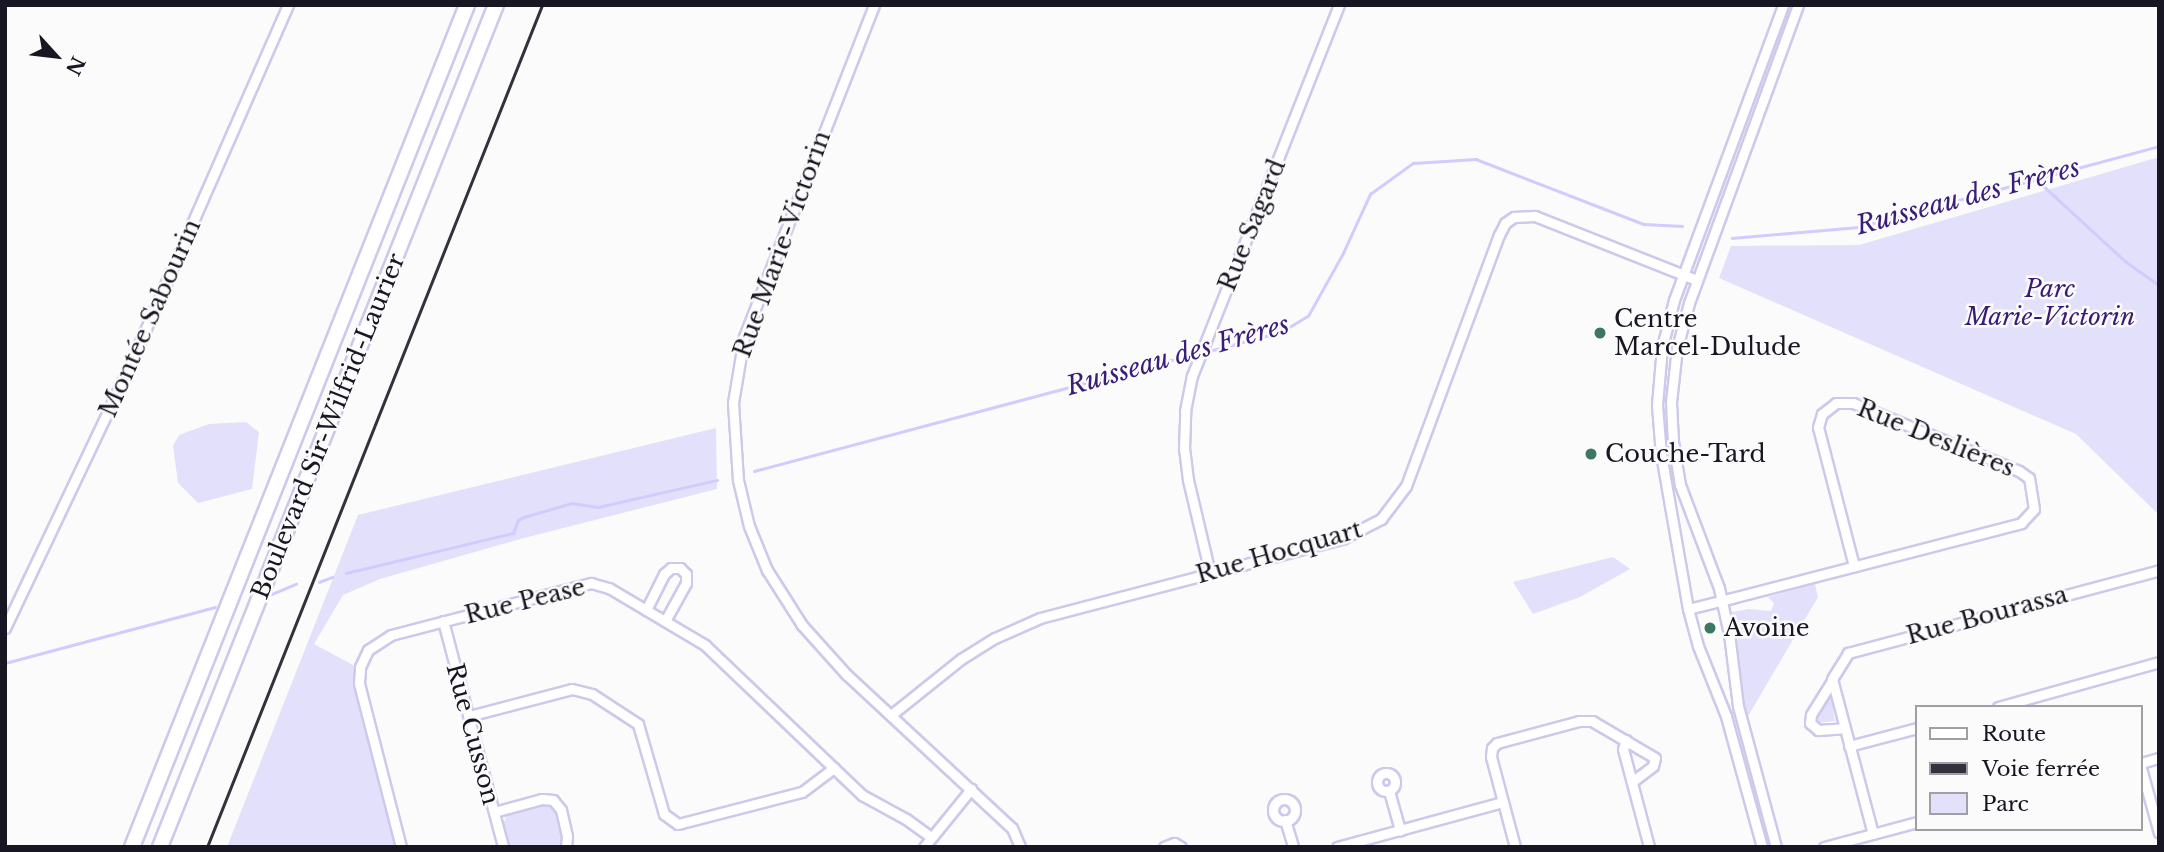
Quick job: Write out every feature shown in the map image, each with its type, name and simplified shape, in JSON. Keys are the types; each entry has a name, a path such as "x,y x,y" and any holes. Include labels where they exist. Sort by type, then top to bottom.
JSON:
{"highway":[{"name":"Boulevard Sir-Wilfrid-Laurier","path":"132,847 467,5"},
{"name":"Boulevard Sir-Wilfrid-Laurier","path":"160,847 496,5"}],"street":[{"name":"Montée Sabourin","path":"5,628 133,358 288,5"},
{"name":"Rue Marie-Victorin","path":"874,5 749,321 734,384 733,432 738,480 749,526 778,591 828,656 1012,828 1020,847"},
{"name":"Rue Sagard","path":"1210,573 1188,480 1184,449 1185,411 1192,376 1339,5"},
{"path":"1762,847 1722,704 1698,646 1688,609 1658,429 1662,347 1683,275 1783,5"},
{"path":"1776,847 1738,706 1722,601 1684,498 1672,432 1675,361 1697,280 1798,5"},
{"path":"1737,131 1750,136"},
{"name":"Rue Hocquart","path":"891,715 961,659 1026,624 1071,608 1351,536 1370,527 1391,510 1406,486 1499,235 1511,219 1521,215 1535,216 1697,280"},
{"name":"Rue Deslières","path":"1688,609 2021,523 2034,509 2029,478 2019,471 1853,403 1839,401 1822,414 1818,427 1854,566"},
{"path":"1658,429 1672,432"},
{"path":"646,610 664,574 671,568 681,568 685,573 686,583 665,621"},
{"name":"Rue Bourassa","path":"1844,727 1818,730 1810,723 1811,715 1850,652 2159,570"},
{"name":"Rue Pease","path":"401,847 361,695 359,671 368,650 382,638 591,583 606,586 712,650 869,800 897,814 931,837"},
{"name":"Rue Cusson","path":"443,621 503,847"},
{"path":"2005,705 2159,662"},
{"path":"1832,681 1873,834"},
{"path":"469,716 568,690 587,691 631,716 638,724 664,814 678,824 802,792 834,768"},
{"path":"1515,847 1490,755 1497,743 1585,720 1595,722 1655,760 1654,766 1632,782"},
{"path":"1849,746 1916,728"},
{"path":"1626,740 1623,748 1649,847"},
{"path":"2143,773 2159,834"},
{"path":"924,847 971,789"},
{"path":"1389,791 1400,830"},
{"path":"494,812 542,799 553,800 561,810 567,835 565,847"},
{"path":"1337,847 1503,802"},
{"path":"1285,820 1293,847"},
{"path":"1824,847 1916,822"},
{"path":"1164,847 1172,843 1181,847"}],"green space":[{"name":"Parc Marie-Victorin","path":"2159,157 2159,515 2076,434 1719,278 1731,246 1859,245"},
{"path":"246,422 259,432 252,489 198,503 178,483 173,446 179,435 209,424"},
{"path":"716,428 717,489 524,538 380,579 343,595 314,644 355,666 356,696 395,847 227,847 358,515"},
{"path":"1613,557 1630,569 1580,597 1533,614 1513,582"},
{"path":"1815,584 1818,597 1747,718 1732,612 1749,609 1771,611 1774,603 1768,597"},
{"path":"1828,698 1831,699 1835,721 1818,723 1817,718"},
{"path":"546,805 556,812 562,836 560,845 509,847 503,824 507,815"}],"waterway":[{"name":"Ruisseau des Frères","path":"1732,238 1859,227 2159,146"},
{"name":"Ruisseau des Frères","path":"1205,352 1281,332 1308,316 1343,253 1370,194 1413,163 1476,159 1644,224 1682,226"},
{"path":"2037,180 2125,261 2159,285"},
{"name":"Ruisseau des Frères","path":"754,471 1199,353"},
{"name":"Ruisseau des Frères","path":"346,573 513,533 518,520 572,503 598,507 717,480"},
{"name":"Ruisseau des Frères","path":"319,582 332,577"},
{"name":"Ruisseau des Frères","path":"272,594 296,584"},
{"name":"Ruisseau des Frères","path":"5,663 215,607"}],"railway":[{"path":"207,847 542,5"}],"place":[{"name":"Centre Marcel-Dulude","path":"1600,333"},
{"name":"Couche-Tard","path":"1591,454"},
{"name":"Avoine","path":"1710,628"}]}
